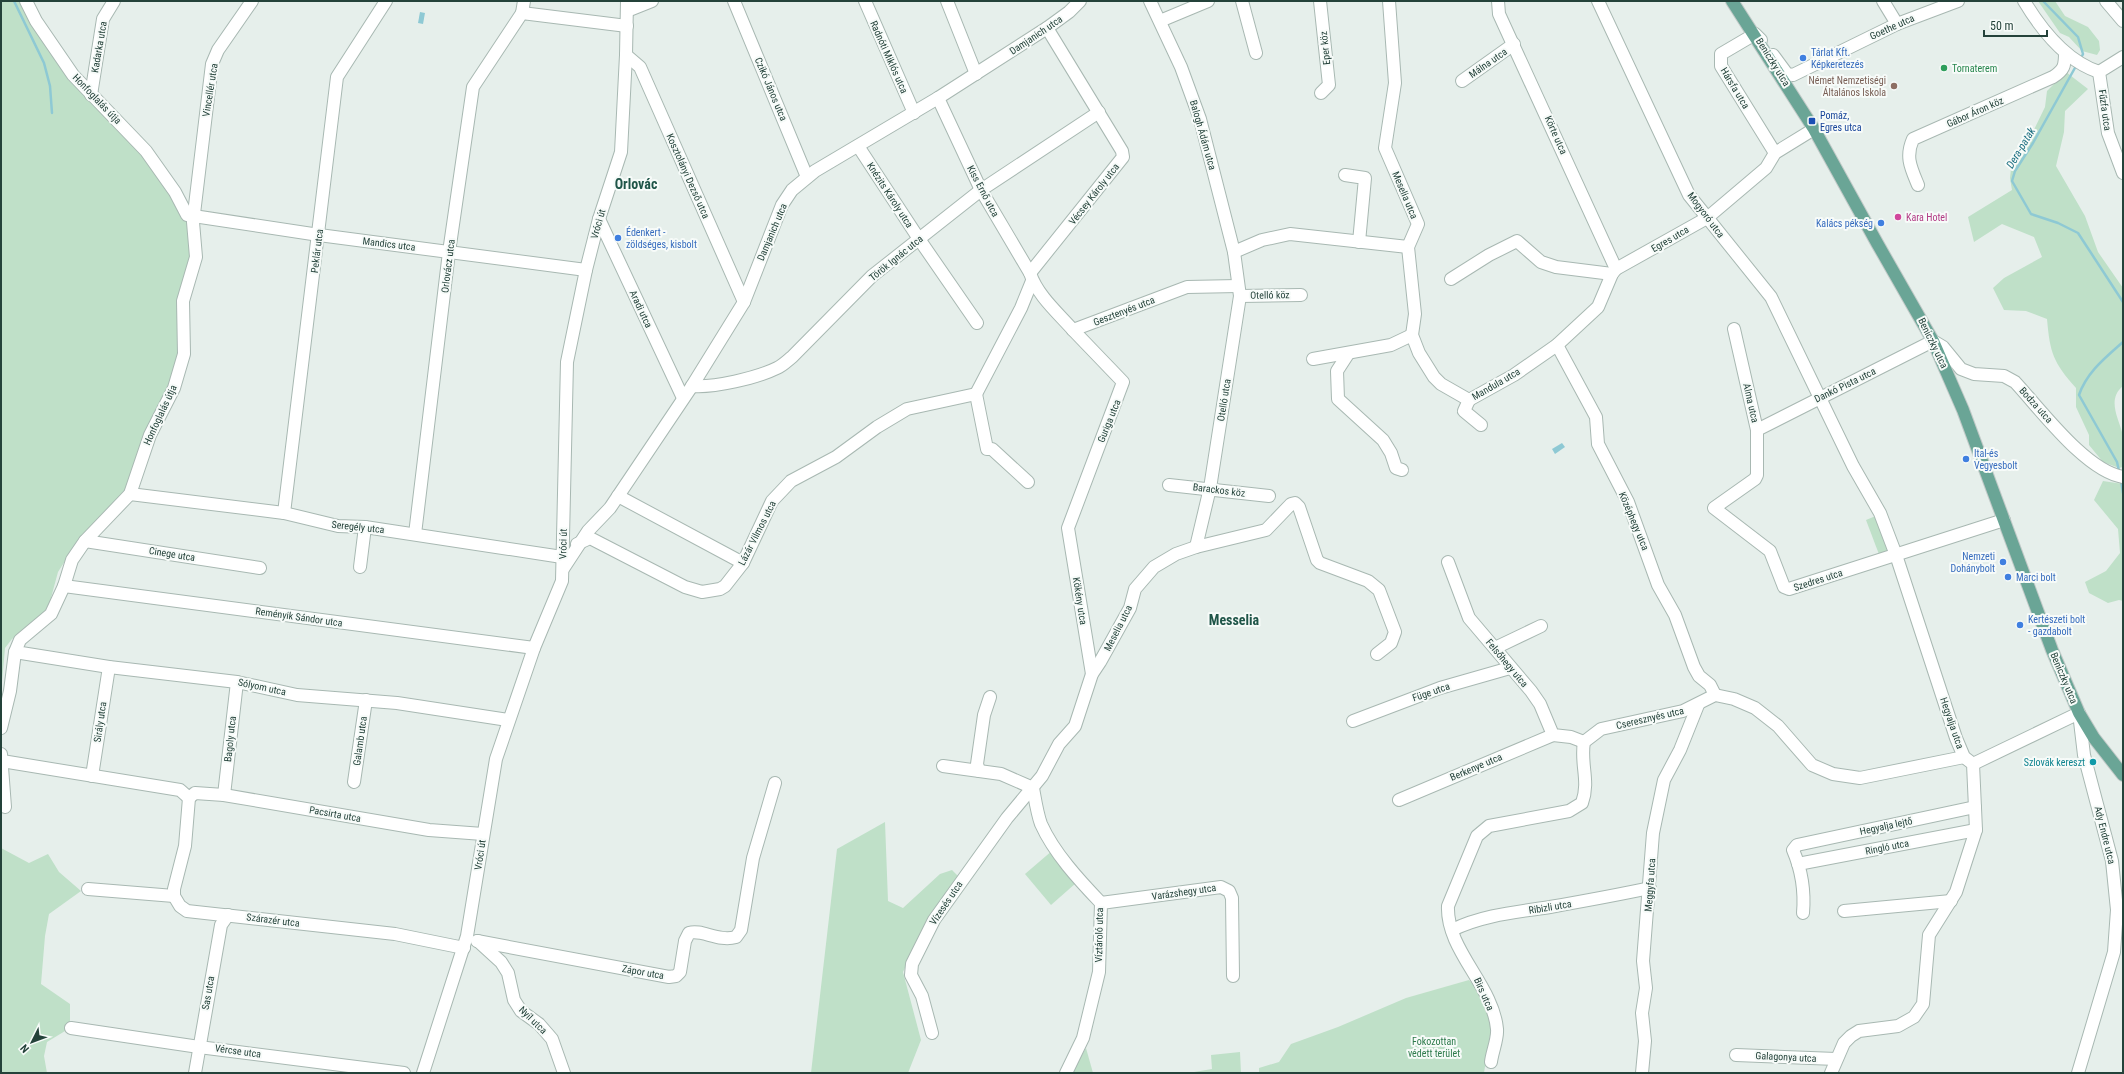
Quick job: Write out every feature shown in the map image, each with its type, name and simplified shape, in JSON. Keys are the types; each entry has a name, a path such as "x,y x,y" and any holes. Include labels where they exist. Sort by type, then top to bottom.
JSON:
{"main road":[{"name":"Beniczky utca","path":"1732,1 1755,34 1814,129 1933,341 1955,390 2052,650 2079,713 2094,738 2123,775"}],"street":[{"name":"Honfoglalás útja","path":"1,728 10,691 15,652 20,640 51,614 64,586 72,560 85,541 130,494 148,440 174,388 184,354 183,301 196,257 194,217 187,215 179,199 146,151 73,75 36,21 26,1"},
{"name":"Kadarka utca","path":"91,95 103,19 114,1"},
{"name":"Vincellér utca","path":"194,217 212,64 218,50 252,1"},
{"name":"Peklár utca","path":"284,513 337,77 386,1"},
{"name":"Orlovácz utca","path":"415,534 449,252 473,86 522,13 524,1"},
{"path":"627,6 652,1"},
{"name":"Czikó János utca","path":"734,1 807,177"},
{"name":"Radnóti Miklós utca","path":"865,1 914,113"},
{"path":"948,1 976,74"},
{"name":"Damjanich utca","path":"563,563 618,496 692,386 744,302 782,205 792,190 807,177 914,113 1047,28 1069,12 1080,1"},
{"name":"Balogh Ádám utca","path":"1150,1 1181,67 1200,119 1234,252"},
{"path":"1160,20 1208,1"},
{"path":"1242,1 1256,53"},
{"name":"Eper köz","path":"1320,1 1329,85 1321,93"},
{"name":"Meselia utca","path":"1389,1 1395,83 1385,148 1418,224 1408,247 1415,314 1412,335"},
{"name":"Körte utca","path":"1498,1 1499,14 1514,44 1614,272"},
{"name":"Mogyoró utca","path":"1598,1 1689,195 1772,297 1820,397"},
{"path":"1883,1 1897,24"},
{"name":"Goethe utca","path":"1755,34 1764,43 1785,72 1790,75 1897,24 1958,1"},
{"path":"2024,1 2053,41 2086,68 2099,72 2123,57"},
{"path":"2106,1 2123,22"},
{"name":"Vróci út","path":"423,1073 469,942 483,834 496,759 508,720 534,648 562,581 567,362 586,270 599,219 621,152 627,6"},
{"path":"522,13 626,26"},
{"name":"Vécsey Károly utca","path":"976,394 1021,308 1031,277 1123,157 1122,151 1100,112 1047,28"},
{"name":"Hársfa utca","path":"1755,34 1721,54 1721,66 1775,153"},
{"name":"Málna utca","path":"1462,81 1514,44"},
{"name":"Kosztolányi Dezső utca","path":"626,55 640,67 744,302"},
{"name":"Gábor Áron köz","path":"1918,184 1909,163 1908,156 1913,139 2053,77 2062,71 2069,55"},
{"name":"Fűzfa utca","path":"2099,72 2108,133 2123,173"},
{"name":"Kiss Ernő utca","path":"938,98 981,190 1031,277"},
{"name":"Török Ignác utca","path":"692,386 706,387 765,374 778,368 792,357 872,276 918,239 981,190 1100,112"},
{"name":"Egres utca","path":"1614,272 1707,218 1766,168 1775,153 1814,129"},
{"name":"Knézits Károly utca","path":"858,146 918,239 977,323"},
{"path":"1345,175 1365,178 1359,242"},
{"path":"179,199 186,197 197,189"},
{"name":"Mandics utca","path":"194,217 586,270"},
{"name":"Aradi utca","path":"599,219 683,398"},
{"path":"1234,252 1262,240 1290,234 1408,247"},
{"path":"1451,279 1489,255 1518,241 1541,262 1556,267 1614,272 1598,307 1557,345"},
{"name":"Otelló utca","path":"1196,547 1210,488 1239,291 1234,252"},
{"path":"1031,277 1050,305 1073,330"},
{"name":"Gesztenyés utca","path":"1073,330 1187,287 1239,291"},
{"name":"Otelló köz","path":"1239,291 1301,295"},
{"name":"Alma utca","path":"1734,329 1757,430 1757,475 1755,479"},
{"name":"Guriga utca","path":"1068,528 1123,384 1123,382 1073,330"},
{"path":"1313,359 1348,354 1391,345 1412,335"},
{"name":"Mandula utca","path":"1412,335 1418,353 1434,377 1441,384 1469,400 1514,375 1557,345"},
{"name":"Dankó Pista utca","path":"1757,430 1933,341"},
{"name":"Bodza utca","path":"1933,341 1943,347 1961,369 1974,374 2004,376 2015,382 2070,442 2103,471 2118,476"},
{"name":"Középhegy utca","path":"1557,345 1596,417 1598,444 1628,502 1641,534 1658,585 1675,615 1694,667 1699,676 1710,685 1715,695"},
{"path":"1348,354 1337,371 1338,399 1383,440 1391,453 1396,468 1402,470"},
{"path":"976,394 987,449 992,449 1028,482"},
{"name":"Lázár Vilmos utca","path":"580,543 590,538 685,587 702,592 720,589 725,586 743,563 772,501 791,481 836,457 877,427 907,409 976,394"},
{"name":"Hegyalja utca","path":"1820,397 1853,466 1880,513 1896,555 1968,761 1975,807 1976,830 1956,892 1929,935 1923,1004 1919,1011 1907,1022 1898,1026 1859,1031 1851,1036 1844,1043 1830,1073"},
{"path":"1469,400 1464,411 1481,425"},
{"name":"Szedres utca","path":"1755,479 1714,508 1769,550 1784,587 1788,589 2004,520"},
{"name":"Barackos köz","path":"1169,485 1210,488 1269,496"},
{"name":"Seregély utca","path":"130,494 284,513 338,526 365,527 415,534 563,563"},
{"path":"618,496 743,563"},
{"name":"Meselia utca","path":"1033,788 1047,769 1059,744 1075,726 1092,674 1130,608 1136,589 1154,567 1176,554 1196,547 1266,530 1291,504 1295,503 1299,507 1320,563 1368,580 1379,590 1396,632 1391,643 1377,654"},
{"path":"360,567 365,527"},
{"name":"Kökény utca","path":"1068,528 1092,674"},
{"name":"Cinege utca","path":"85,541 260,568"},
{"path":"563,541 571,544 580,543"},
{"name":"Felsőhegy utca","path":"1448,562 1469,618 1540,704 1553,735"},
{"name":"Reményik Sándor utca","path":"64,586 534,648"},
{"path":"1495,648 1541,626"},
{"name":"Sólyom utca","path":"15,652 109,667 237,682 296,695 397,703 508,720"},
{"name":"Sirály utca","path":"92,776 109,667"},
{"name":"Füge utca","path":"1353,721 1440,688 1510,668"},
{"name":"Bagoly utca","path":"224,795 237,682"},
{"path":"1715,695 1734,698 1755,708 1778,726 1812,765 1833,774 1860,778 1968,761 2079,713"},
{"name":"Cseresznyés utca","path":"1584,742 1601,730 1683,711 1698,705 1715,695"},
{"path":"979,771 977,764 984,715 990,697"},
{"name":"Galamb utca","path":"354,782 366,700"},
{"name":"Meggyfa utca","path":"1642,1073 1645,1041 1642,1013 1646,988 1643,961 1650,888 1653,833 1664,780 1680,750 1698,705"},
{"name":"Ady Endre utca","path":"2078,1073 2114,952 2118,859 2084,755 2079,713"},
{"path":"1452,930 1447,916 1448,906 1477,836 1489,826 1569,811 1582,803 1586,791 1583,750 1584,742 1572,737 1553,735"},
{"name":"Berkenye utca","path":"1399,800 1553,735"},
{"path":"5,807 2,758 92,776 180,790 188,798 185,846 174,889 174,896 88,889"},
{"path":"943,766 1001,774 1033,788"},
{"name":"Zápor utca","path":"469,942 662,976 676,976 680,972 685,941 689,933 694,931 718,938 729,939 736,937 741,930 753,858 775,783"},
{"name":"Víztároló utca","path":"1033,788 1040,822 1046,833 1081,883 1100,903 1099,972 1084,1038 1066,1073"},
{"name":"Vízesés utca","path":"932,1033 922,996 911,975 912,964 934,920 1007,818 1033,788"},
{"name":"Pacsirta utca","path":"188,798 195,793 224,795 429,830 483,834"},
{"name":"Hegyalja lejtő","path":"1798,864 1793,850 1797,845 1975,807"},
{"name":"Ringló utca","path":"1798,864 1976,830"},
{"path":"1798,864 1804,891 1802,913"},
{"name":"Varázshegy utca","path":"1100,903 1221,886 1229,891 1232,898 1233,976"},
{"name":"Ribizli utca","path":"1452,930 1463,925 1494,916 1597,899 1650,888"},
{"name":"Szárazér utca","path":"174,896 180,906 187,910 469,942"},
{"path":"1844,911 1951,901"},
{"name":"Sas utca","path":"195,1073 221,925 228,915"},
{"name":"Birs utca","path":"1452,930 1467,964 1480,982 1498,1030 1490,1062"},
{"name":"Nyíl utca","path":"469,942 501,962 508,973 514,1000 521,1011 539,1024 552,1039 564,1073"},
{"name":"Vércse utca","path":"71,1028 199,1047 404,1073"},
{"name":"Galagonya utca","path":"1736,1055 1836,1059"}],"green space":[{"path":"1,1 26,1 73,75 131,134 187,215 196,257 183,301 184,354 127,488 97,525 77,542 58,572 48,609 12,639 5,648 1,693"},
{"path":"2038,1 2055,1 2065,16 2088,27 2099,41 2100,50 2097,55 2082,51 2069,37 2060,33"},
{"path":"2066,72 2088,89 2065,111 2064,132 2056,166 2085,216 2098,252 2123,288 2123,386 2118,391 2115,402 2116,414 2122,432 2123,441 2123,467 2119,468 2103,462 2089,445 2089,435 2076,407 2076,388 2062,371 2051,349 2047,319 2026,311 2004,310 1993,288 2004,278 2042,257 2034,237 2002,224 1974,242 1968,217 2012,190 2010,178 2012,160 2029,140 2045,107 2047,91"},
{"path":"2103,481 2123,484 2123,601 2119,600 2108,603 2089,593 2085,582 2106,571 2120,553 2118,529 2094,500"},
{"path":"1878,515 1893,553 1880,557 1866,520"},
{"path":"885,822 888,901 903,908 940,874 952,870 958,876 926,923 903,972 921,1040 908,1073 811,1073 837,849"},
{"path":"1,848 29,863 48,854 59,872 81,891 49,914 45,936 41,984 70,1004 70,1028 47,1042 44,1056 47,1073 1,1073"},
{"path":"1053,850 1076,883 1051,905 1025,874"},
{"name":"Fokozottan védett terület","path":"1469,980 1477,988 1492,1023 1484,1073 1259,1073 1259,1068 1279,1062 1291,1044 1338,1027 1406,998"},
{"path":"1086,1048 1093,1073 1070,1073"},
{"path":"1240,1052 1241,1073 1188,1073 1212,1069 1211,1055"}],"water":[{"path":"420,12 425,13 423,24 418,23"},
{"path":"1562,443 1565,447 1555,454 1552,449"}],"waterway":[{"path":"14,1 44,63 50,86 52,113"},
{"name":"Dera-patak","path":"2043,1 2078,37 2083,54 2080,60"},
{"name":"Dera-patak","path":"2076,66 2033,143 2015,171 2012,181 2031,214 2058,223 2078,233 2123,302"},
{"name":"Dera-patak","path":"2119,471 2117,462 2079,395 2082,387 2092,372 2123,342"},
{"name":"Dera-patak","path":"2121,480 2123,493"}],"place":[{"name":"Tárlat Kft. Képkeretezés","path":"1803,58"},
{"name":"Tornaterem","path":"1944,68"},
{"name":"Német Nemzetiségi Általános Iskola","path":"1894,86"},
{"name":"Pomáz, Egres utca","path":"1812,121"},
{"name":"Kara Hotel","path":"1898,217"},
{"name":"Kalács pékség","path":"1881,223"},
{"name":"Édenkert - zöldséges, kisbolt","path":"618,238"},
{"name":"Ital-és Vegyesbolt","path":"1966,459"},
{"name":"Nemzeti Dohánybolt","path":"2003,562"},
{"name":"Marci bolt","path":"2008,577"},
{"name":"Kertészeti bolt - gazdabolt","path":"2020,625"},
{"name":"Szlovák kereszt","path":"2093,762"}],"district":[{"name":"Orlovác","path":"636,184"},
{"name":"Messelia","path":"1234,620"}]}
